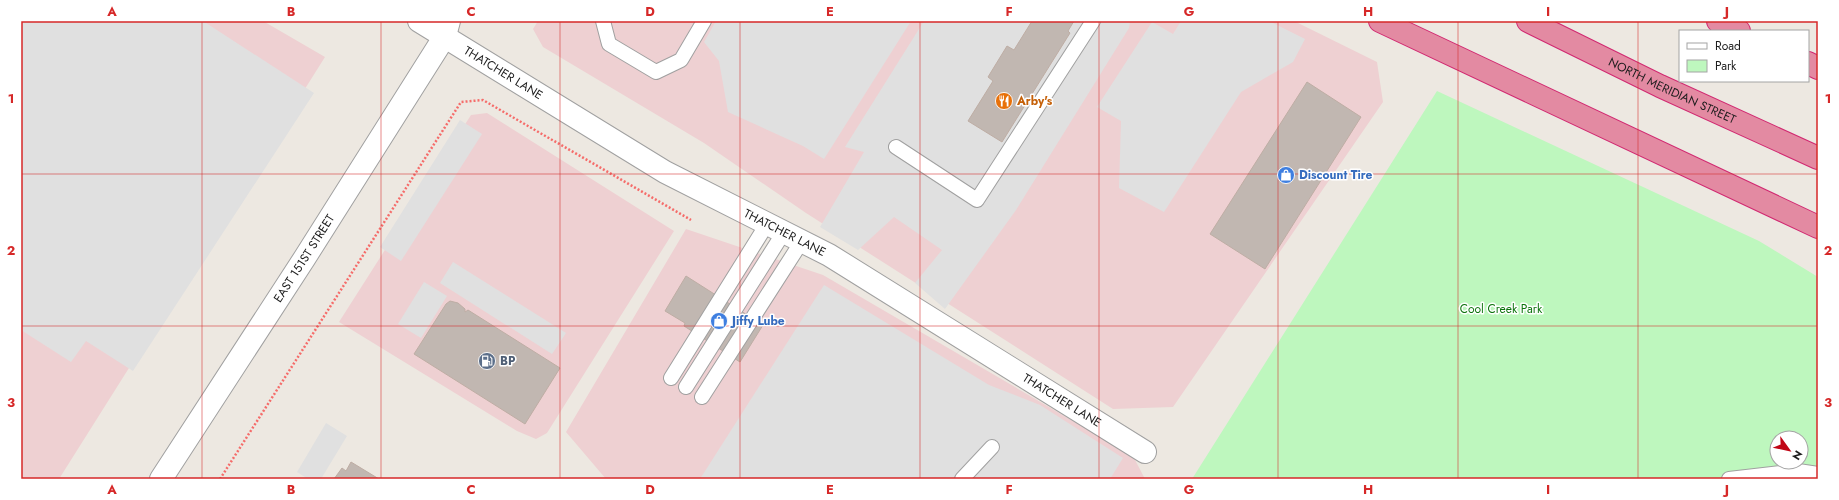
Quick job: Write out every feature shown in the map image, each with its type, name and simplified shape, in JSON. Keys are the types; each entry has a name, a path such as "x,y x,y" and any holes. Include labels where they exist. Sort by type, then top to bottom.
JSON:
{"highway":[{"path":"1380,21 1818,227"},
{"name":"NORTH MERIDIAN STREET","path":"1528,21 1660,86 1818,158"},
{"path":"1718,21 1737,30"},
{"path":"1809,64 1818,68"}],"street":[{"name":"THATCHER LANE","path":"419,21 447,28 664,172 828,255 1146,452"},
{"name":"EAST 151ST STREET","path":"161,479 304,259 447,28 463,21"}],"lane":[{"path":"603,21 609,44 656,72 681,60 704,21"},
{"path":"896,146 977,200 1093,21"},
{"path":"671,378 784,232"},
{"path":"686,388 784,232"},
{"path":"702,398 784,232"},
{"path":"962,479 992,447"},
{"path":"1729,479 1798,471 1818,474"}],"path":[{"path":"220,479 461,102 483,100 691,220"}],"shaded area":[{"path":"21,21 263,21 325,57 59,479 21,479"},
{"path":"21,21 203,21 314,93 133,371 86,341 71,362 21,330"},
{"path":"538,21 1294,21 1377,62 1383,102 1173,407 1113,409 806,213 704,143 543,47 533,29"},
{"path":"716,21 911,21 824,159 803,146 728,112 719,61 704,42"},
{"path":"924,21 1130,21 1129,28 1016,210 945,309 915,283 942,250 894,217 858,250 820,227 864,152 845,147"},
{"path":"1181,21 1269,21 1305,39 1293,62 1241,92 1164,212 1119,188 1121,121 1097,107 1152,22 1173,34"},
{"path":"487,113 674,231 547,433 536,439 517,431 339,322 471,115"},
{"path":"460,120 482,134 401,261 380,247"},
{"path":"686,229 823,275 1133,456 1145,479 606,479 566,432"},
{"path":"453,262 566,333 552,354 440,283"},
{"path":"424,282 447,296 421,338 398,324"},
{"path":"824,285 989,385 1040,405 1123,458 1110,479 700,479"},
{"path":"326,423 347,436 321,479 308,479 297,472"}],"green space":[{"name":"Cool Creek Park","path":"1437,91 1759,241 1818,277 1818,479 1192,479"}],"building":[{"name":"Arby's","path":"1032,21 1074,21 1068,31 1070,33 1002,142 968,121 993,81 988,77 1007,46 1014,50"},
{"name":"Discount Tire","path":"1307,82 1361,117 1265,269 1210,234"},
{"name":"Jiffy Lube","path":"686,276 763,325 740,362 684,326 685,323 665,311"},
{"name":"BP","path":"450,301 458,303 465,309 465,312 468,310 560,368 525,424 414,354 446,304"},
{"path":"351,462 379,479 334,479 342,468 346,471"}],"place":[{"name":"Arby's","path":"1004,101"},
{"name":"Discount Tire","path":"1286,175"},
{"name":"Jiffy Lube","path":"719,321"},
{"name":"BP","path":"487,361"}]}
